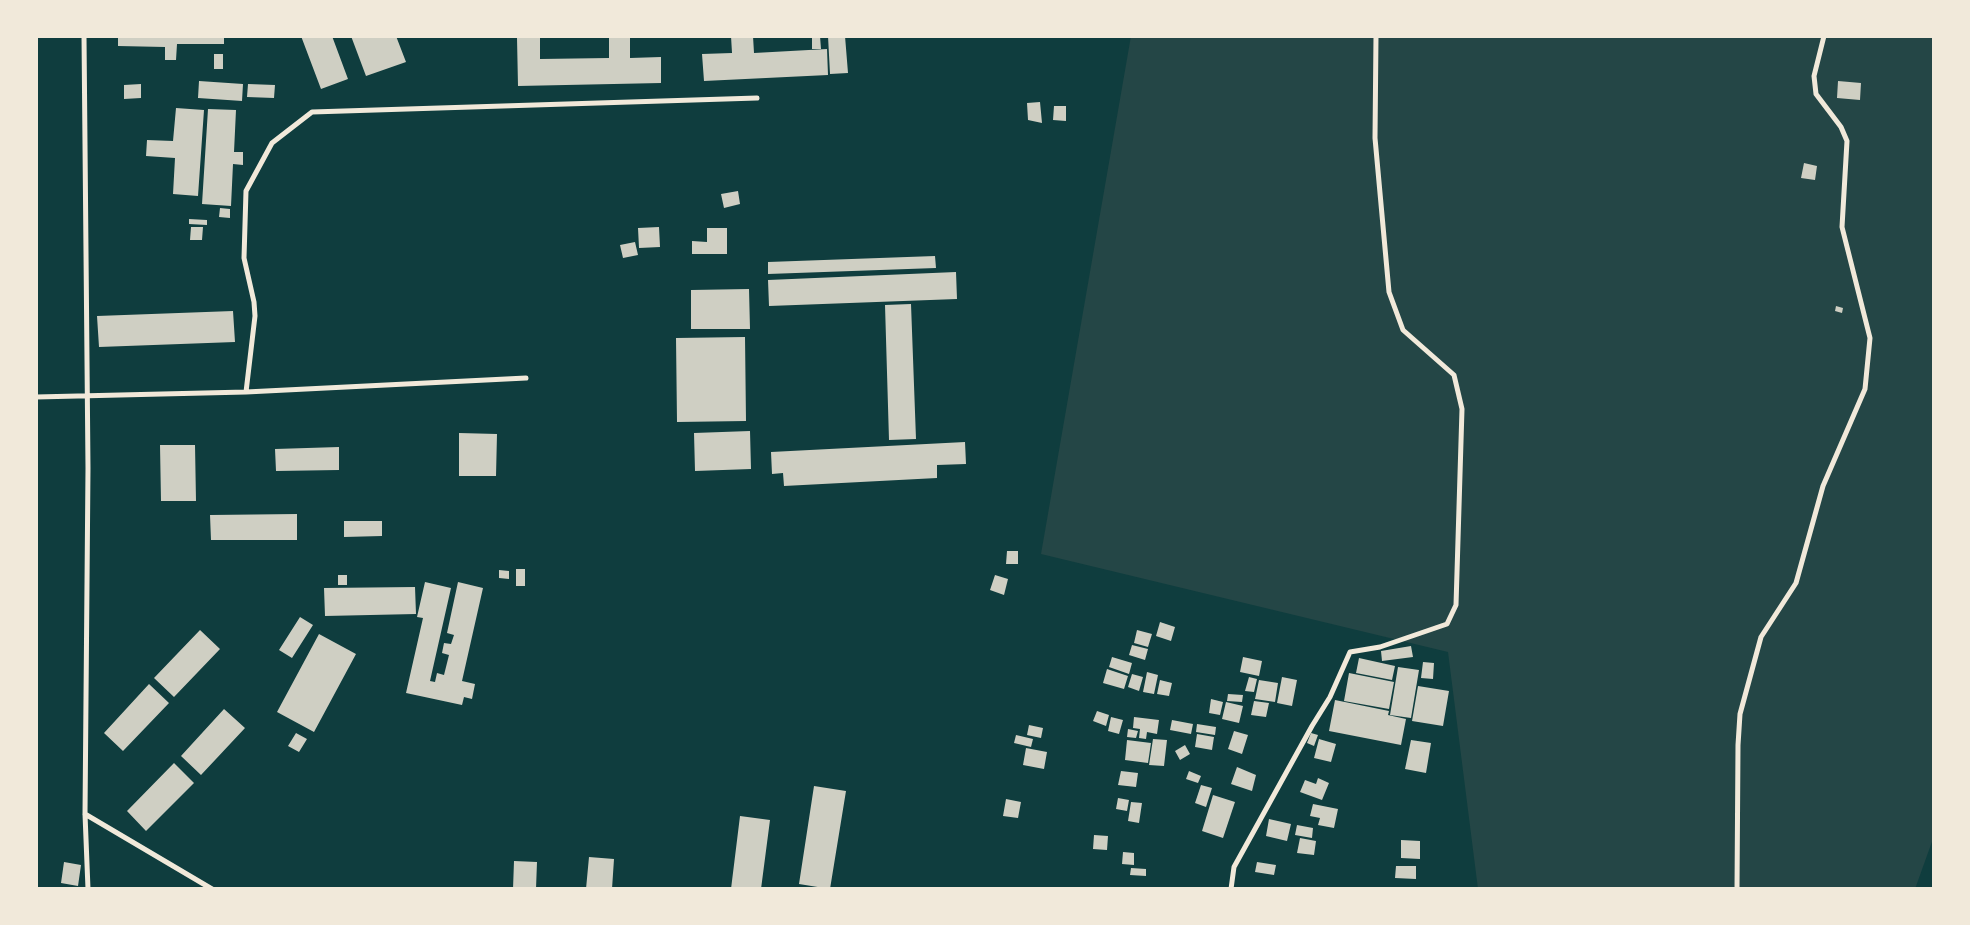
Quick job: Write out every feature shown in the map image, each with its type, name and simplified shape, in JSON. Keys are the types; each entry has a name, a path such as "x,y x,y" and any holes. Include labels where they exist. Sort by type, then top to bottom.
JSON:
{"street":[{"path":"84,36 88,396 84,814 88,889"},
{"path":"1231,889 1234,867 1330,697 1350,652 1380,648 1447,624 1456,605 1462,409 1454,375 1403,330 1389,292 1375,138 1376,36"},
{"path":"1737,889 1740,714 1762,637 1796,583 1823,486 1865,388 1866,380 1870,338 1842,227 1847,141 1841,127 1816,94 1814,76 1824,36"},
{"path":"246,392 255,316 254,302 244,258 246,191 272,143 312,112 758,98"},
{"path":"36,397 246,392 526,378"},
{"path":"84,814 212,889"}],"shaded area":[{"path":"1131,36 1934,36 1934,836 1915,889 1478,889 1448,652 1041,554"}],"building":[{"path":"118,36 224,36 224,44 177,44 176,60 165,60 165,47 118,46"},
{"path":"301,36 332,36 348,79 321,89"},
{"path":"351,36 396,36 406,62 366,76"},
{"path":"609,36 630,36 630,58 661,57 661,83 518,86 517,38 540,38 540,59 609,58"},
{"path":"731,36 753,36 754,53 827,49 828,75 704,81 702,54 732,53"},
{"path":"812,36 820,36 821,49 812,49"},
{"path":"828,36 845,36 848,73 830,74"},
{"path":"214,54 223,54 223,69 214,69"},
{"path":"199,81 243,84 242,101 198,98"},
{"path":"1838,81 1861,83 1860,100 1837,98"},
{"path":"141,84 141,98 124,99 124,85"},
{"path":"248,84 275,85 274,98 247,97"},
{"path":"1040,102 1042,123 1028,120 1027,103"},
{"path":"1054,106 1066,106 1066,121 1053,120"},
{"path":"176,108 204,110 198,196 173,194 175,158 146,156 147,140 173,141"},
{"path":"208,109 236,110 234,152 243,152 243,165 233,164 231,206 202,204"},
{"path":"1804,163 1817,166 1815,180 1801,178"},
{"path":"738,191 740,204 724,208 721,194"},
{"path":"220,208 230,209 230,218 219,217"},
{"path":"189,219 207,220 207,225 189,224"},
{"path":"191,227 203,227 202,240 190,240"},
{"path":"659,227 660,247 639,248 638,228"},
{"path":"707,228 727,228 727,254 692,254 692,241 707,242"},
{"path":"635,242 638,255 623,258 620,245"},
{"path":"935,256 936,268 768,274 768,262"},
{"path":"956,272 957,299 769,306 768,280"},
{"path":"749,289 750,329 691,329 691,290"},
{"path":"911,304 916,439 889,440 885,305"},
{"path":"1836,306 1843,308 1842,313 1835,311"},
{"path":"233,311 235,342 99,347 97,316"},
{"path":"745,337 746,421 677,422 676,338"},
{"path":"750,431 751,469 695,471 694,433"},
{"path":"459,433 497,434 496,476 459,476"},
{"path":"965,442 966,464 937,465 937,478 784,486 783,473 772,474 771,452"},
{"path":"160,445 195,445 196,501 161,501"},
{"path":"339,447 339,470 276,471 275,449"},
{"path":"297,514 297,540 211,540 210,515"},
{"path":"344,521 382,521 382,536 344,537"},
{"path":"1007,551 1018,551 1018,564 1006,564"},
{"path":"516,569 525,569 525,586 516,586"},
{"path":"499,570 509,571 509,579 499,578"},
{"path":"338,575 347,575 347,585 338,585"},
{"path":"995,575 1008,579 1004,595 990,590"},
{"path":"425,582 451,588 430,681 435,682 437,673 444,675 449,655 442,653 444,643 451,644 454,635 447,633 458,582 483,588 462,681 475,684 472,699 464,697 462,705 406,693 423,618 417,617"},
{"path":"415,587 416,614 325,616 324,588"},
{"path":"300,617 313,625 292,658 279,650"},
{"path":"1160,622 1175,627 1171,641 1156,636"},
{"path":"200,630 220,649 174,697 154,678"},
{"path":"1137,630 1152,634 1148,647 1134,643"},
{"path":"319,634 356,654 314,732 277,712"},
{"path":"1132,645 1148,649 1145,660 1129,655"},
{"path":"1411,646 1413,657 1382,661 1381,651"},
{"path":"1112,657 1132,663 1129,674 1109,667"},
{"path":"1243,657 1262,661 1259,676 1240,672"},
{"path":"1359,658 1395,666 1392,680 1356,673"},
{"path":"1423,662 1434,663 1433,679 1421,678"},
{"path":"1398,667 1419,670 1411,718 1390,715"},
{"path":"1107,669 1128,676 1124,689 1103,683"},
{"path":"1147,672 1158,675 1154,694 1143,692"},
{"path":"1349,673 1394,682 1389,709 1344,701"},
{"path":"1132,674 1143,677 1139,691 1128,687"},
{"path":"1249,677 1257,679 1254,692 1245,691"},
{"path":"1282,677 1297,680 1292,706 1277,703"},
{"path":"1160,680 1172,683 1169,696 1157,694"},
{"path":"1259,680 1278,683 1275,702 1255,699"},
{"path":"149,684 169,703 123,751 104,733"},
{"path":"1418,686 1449,691 1443,726 1412,721"},
{"path":"1228,694 1243,695 1242,702 1227,701"},
{"path":"1211,699 1223,702 1220,715 1209,713"},
{"path":"1335,700 1389,711 1388,715 1406,719 1401,745 1329,731"},
{"path":"1254,701 1269,703 1266,717 1251,715"},
{"path":"1226,702 1243,706 1239,723 1222,719"},
{"path":"224,709 245,728 201,775 181,756"},
{"path":"1097,711 1109,715 1106,726 1093,721"},
{"path":"1111,717 1123,720 1119,734 1108,731"},
{"path":"1134,717 1159,720 1157,734 1147,732 1146,739 1139,738 1140,729 1133,728"},
{"path":"1172,720 1193,724 1191,734 1170,730"},
{"path":"1197,724 1216,727 1215,735 1196,732"},
{"path":"1029,725 1043,728 1041,738 1027,735"},
{"path":"1128,729 1138,731 1136,738 1127,737"},
{"path":"1234,731 1248,735 1242,754 1228,749"},
{"path":"296,733 307,739 299,752 288,746"},
{"path":"1311,733 1318,735 1314,746 1307,743"},
{"path":"1197,734 1214,737 1212,750 1195,747"},
{"path":"1016,735 1033,739 1031,747 1014,743"},
{"path":"1153,739 1167,740 1164,766 1149,765"},
{"path":"1319,739 1336,744 1331,762 1314,758"},
{"path":"1127,740 1151,743 1148,763 1125,760"},
{"path":"1411,740 1431,743 1426,773 1405,769"},
{"path":"1185,745 1190,754 1180,760 1175,751"},
{"path":"1026,748 1047,752 1044,769 1023,765"},
{"path":"174,763 194,783 146,831 127,811"},
{"path":"1237,767 1256,775 1252,791 1231,784"},
{"path":"1121,771 1138,773 1136,787 1118,785"},
{"path":"1189,771 1201,776 1198,783 1186,779"},
{"path":"1318,778 1329,783 1322,800 1300,792 1305,780 1316,784"},
{"path":"1201,785 1212,788 1206,807 1195,803"},
{"path":"814,786 846,791 830,889 799,884"},
{"path":"1213,795 1235,802 1223,838 1202,831"},
{"path":"1118,798 1129,800 1127,811 1116,809"},
{"path":"1006,799 1021,802 1018,818 1003,816"},
{"path":"1131,802 1142,803 1139,823 1128,821"},
{"path":"1313,804 1338,809 1334,828 1318,825 1320,818 1310,816"},
{"path":"740,816 770,820 761,889 731,889"},
{"path":"1269,819 1291,824 1287,841 1266,836"},
{"path":"1297,825 1313,828 1312,838 1295,835"},
{"path":"1094,835 1108,836 1107,850 1093,849"},
{"path":"1300,838 1316,841 1314,855 1297,853"},
{"path":"1401,840 1420,841 1420,859 1401,858"},
{"path":"1123,852 1134,853 1134,865 1122,864"},
{"path":"589,857 614,859 612,889 586,889"},
{"path":"514,861 537,862 536,889 513,889"},
{"path":"64,862 81,865 78,886 61,883"},
{"path":"1257,862 1276,865 1274,875 1255,872"},
{"path":"1396,866 1416,866 1416,879 1395,878"},
{"path":"1131,868 1146,869 1146,876 1130,875"}]}
